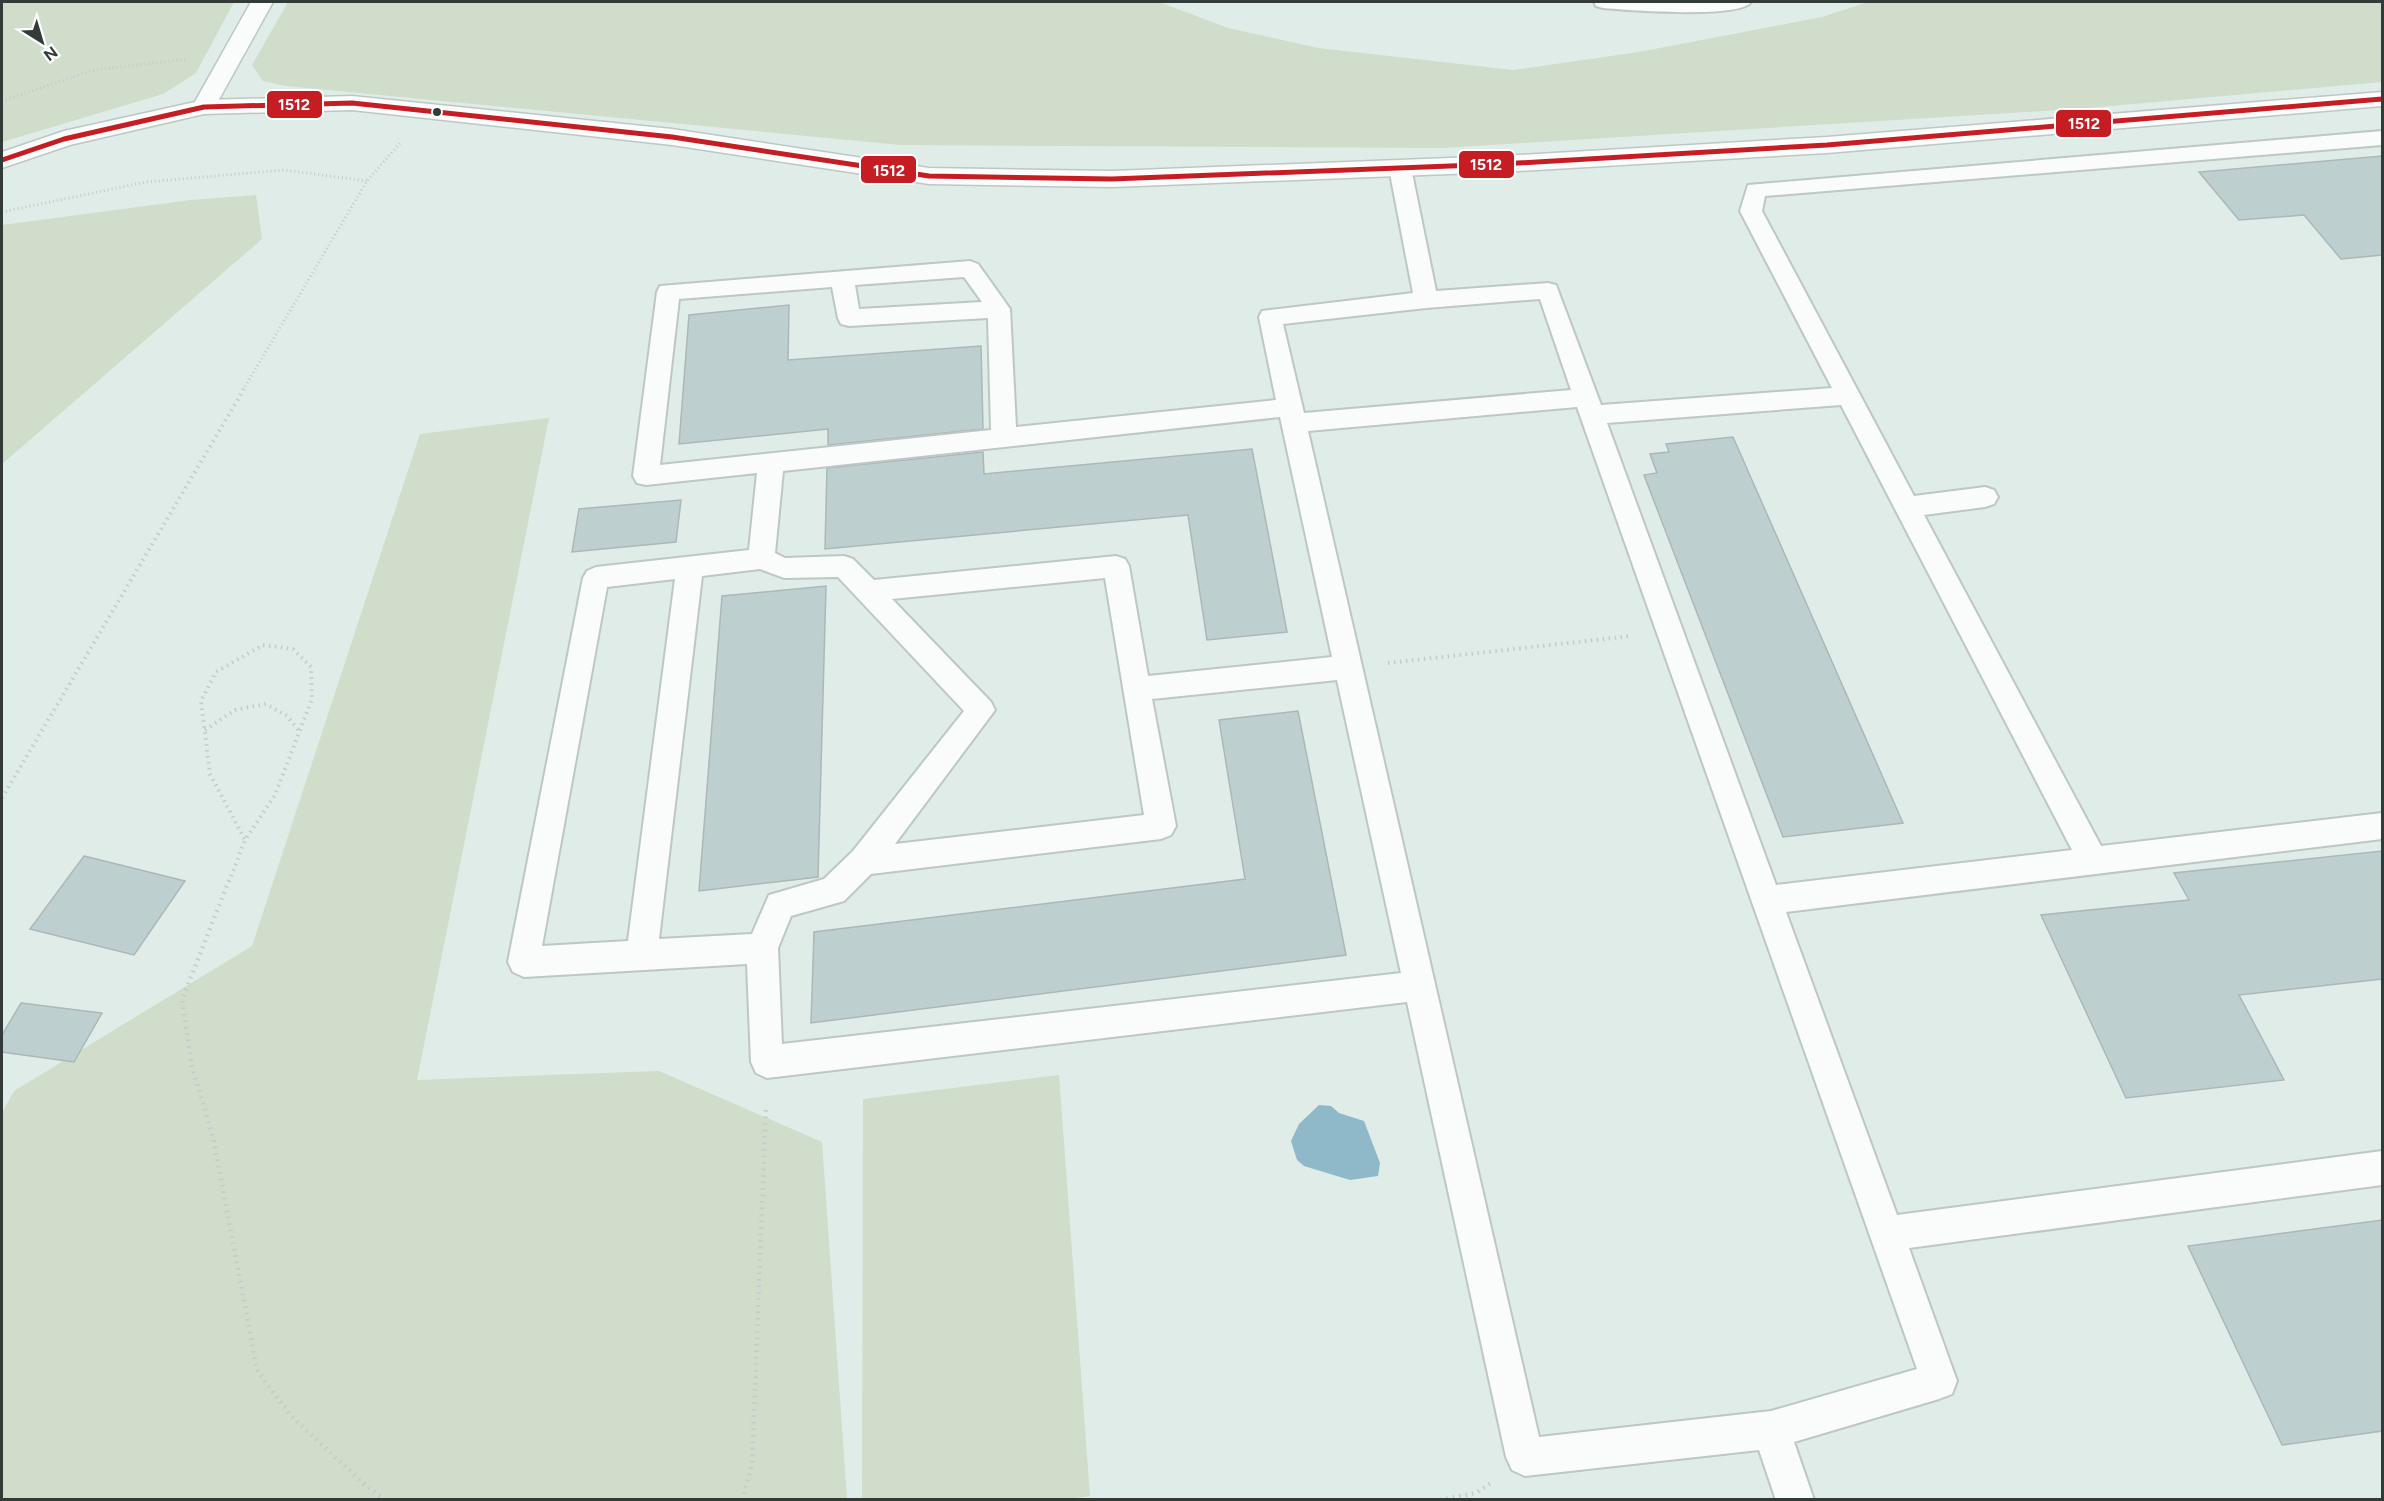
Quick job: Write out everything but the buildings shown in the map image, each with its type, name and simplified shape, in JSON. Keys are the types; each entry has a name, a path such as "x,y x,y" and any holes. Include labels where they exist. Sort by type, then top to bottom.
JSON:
{"main road":[{"path":"204,107 262,2"},
{"path":"2,160 64,139 204,107 352,104 429,110 672,137 929,176 1112,179 1513,164 1827,145 2382,99"}],"lane":[{"path":"1603,2 1649,6 1742,2"},
{"path":"2093,861 1751,211 1756,190 2382,138"},
{"path":"1400,168 1426,300"},
{"path":"1005,438 999,309 970,268 668,292 646,476 1005,438 1292,415 1848,396"},
{"path":"842,278 849,318 999,309"},
{"path":"1548,291 1939,1381 1772,1430 1525,1457 1270,317 1426,300 1548,291"},
{"path":"761,559 771,463"},
{"path":"1907,507 1985,497"},
{"path":"762,948 524,962 596,578 761,559 784,568 844,566 981,710 864,861 833,891 780,905 762,948 767,1062 1419,986"},
{"path":"864,861 1161,825 1116,566 868,591"},
{"path":"642,955 690,567"},
{"path":"1136,689 1349,667"},
{"path":"1766,900 2382,826"},
{"path":"1886,1234 2382,1168"},
{"path":"1772,1430 1796,1500"}],"path":[{"path":"2,101 94,70 232,53"},
{"path":"2,798 367,181 429,110"},
{"path":"2,212 146,182 284,170 367,181"},
{"path":"1349,667 1670,632"},
{"path":"245,840 210,774 201,701 216,672 262,645 293,649 311,667 312,699 275,795 245,840 182,1000 192,1066 213,1137 257,1370 290,1415 384,1500"},
{"path":"205,730 235,710 266,704 287,716 299,731"},
{"path":"742,1500 752,1465 767,1062"},
{"path":"1440,1500 1476,1493 1525,1457"}],"green space":[{"path":"2,2 234,2 196,73 163,94 2,142"},
{"path":"288,2 1159,2 1228,28 1318,48 1513,70 1639,52 1822,17 1868,2 2382,2 2382,82 2076,109 1442,148 901,145 286,86 263,81 252,65"},
{"path":"256,195 262,239 2,464 2,225 191,200"},
{"path":"549,418 417,1080 659,1071 822,1142 847,1499 2,1500 2,1113 14,1091 252,946 420,434"},
{"path":"1059,1075 1090,1496 1061,1500 862,1499 863,1099"}],"water":[{"path":"1319,1105 1331,1106 1339,1113 1364,1121 1380,1163 1378,1176 1350,1180 1304,1166 1297,1160 1291,1141 1299,1124"}],"transit line":[{"name":"1512","path":"2,160 64,139 204,107 352,103 672,137 929,176 1112,179 1501,164 1827,145 2382,99"}]}
